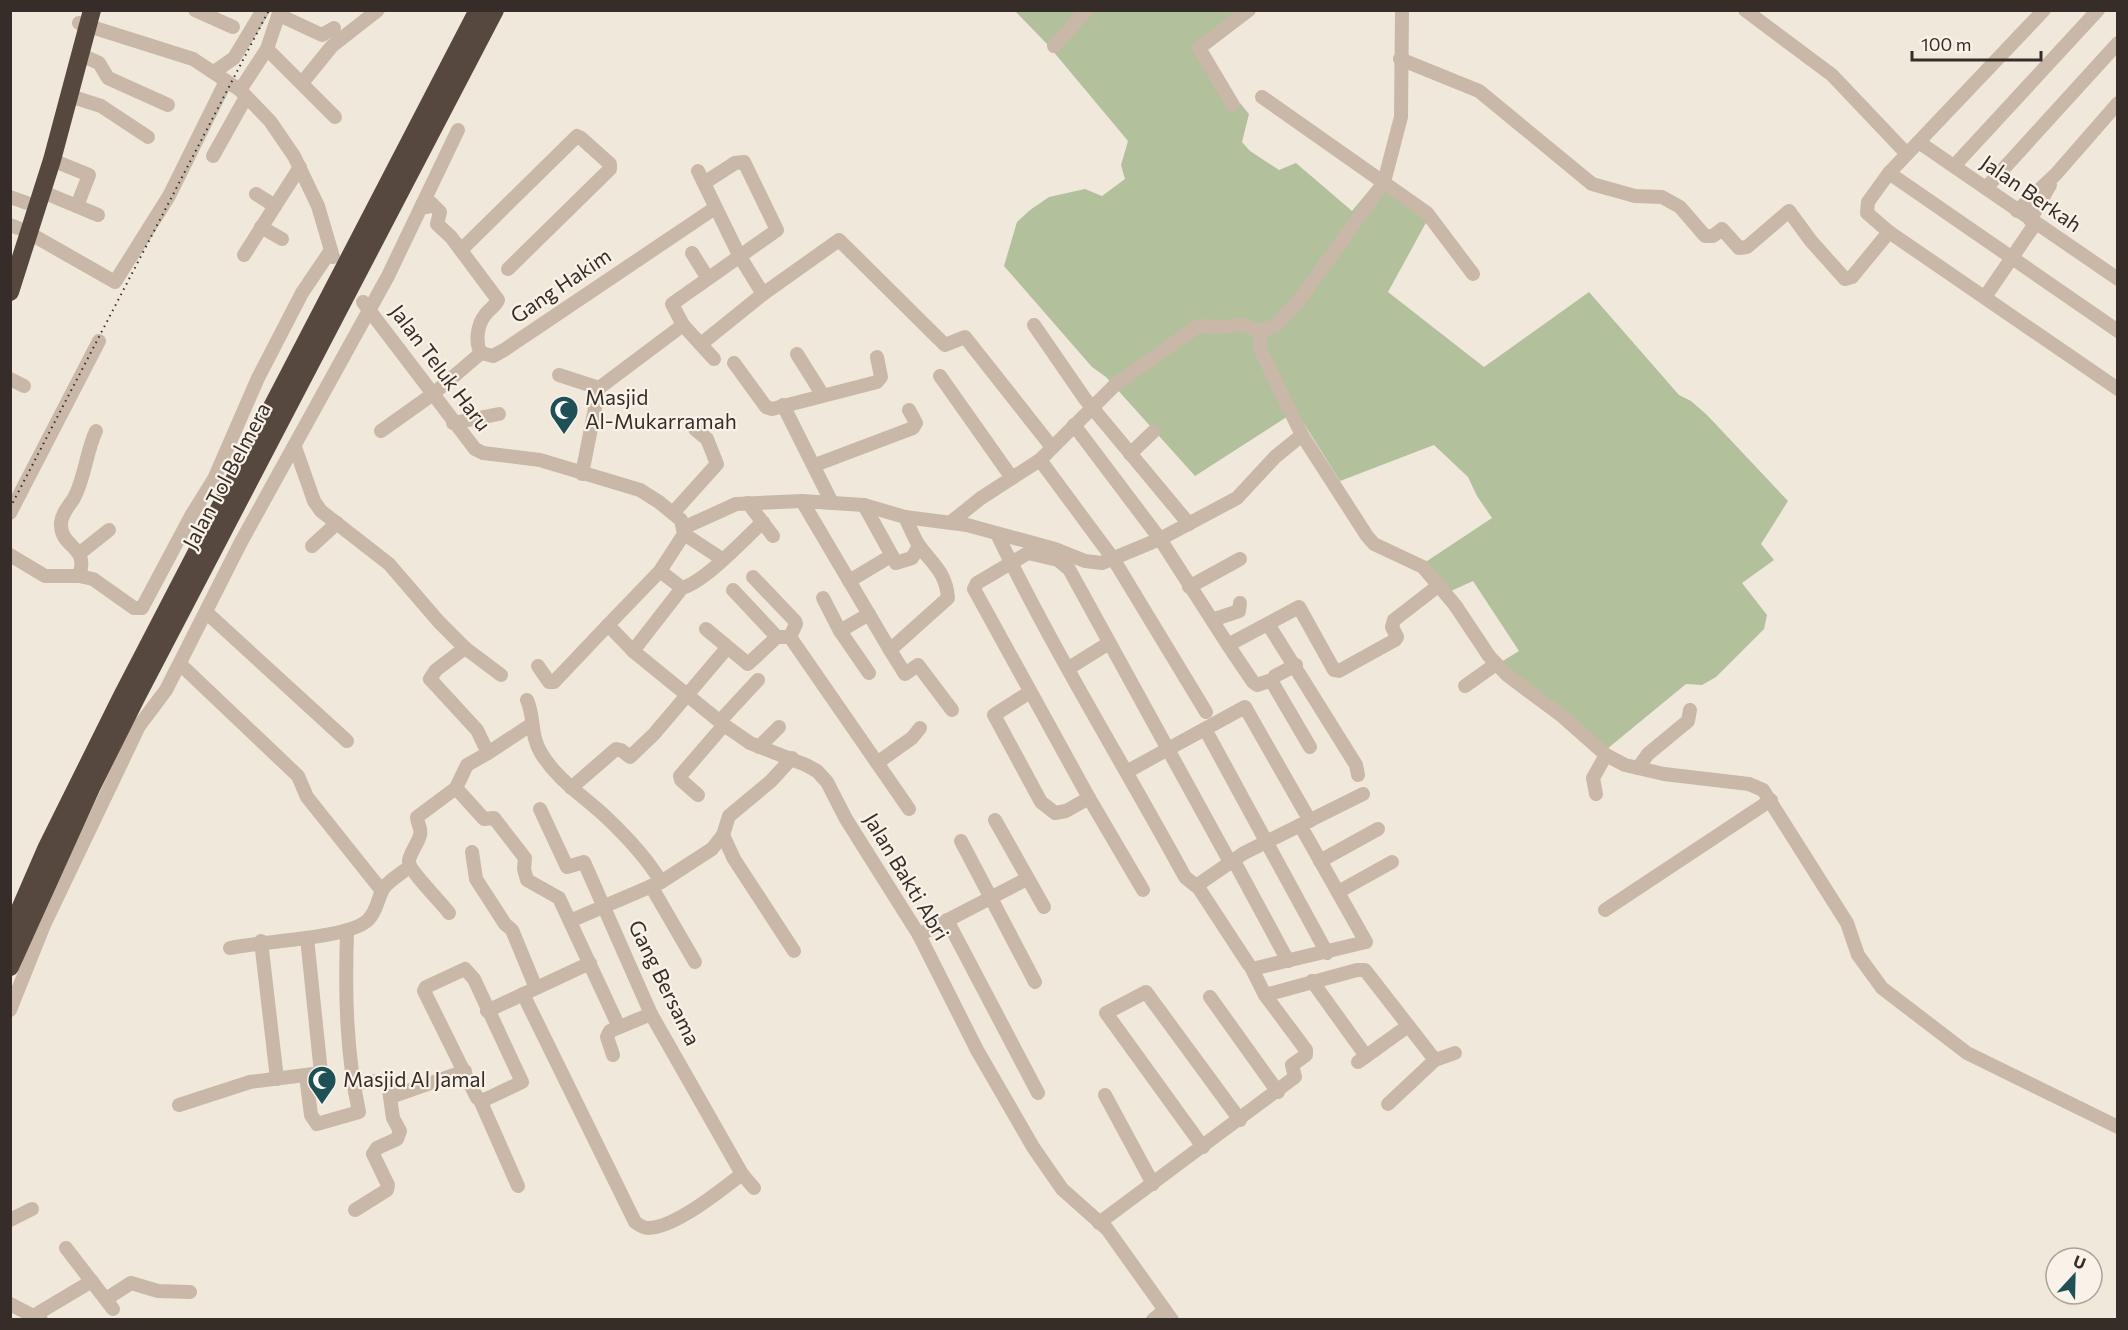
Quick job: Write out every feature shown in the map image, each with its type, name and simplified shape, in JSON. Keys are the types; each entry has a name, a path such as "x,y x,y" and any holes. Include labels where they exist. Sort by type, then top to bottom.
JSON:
{"highway":[{"name":"Jalan Tol Belmera","path":"10,932 46,849 117,706 478,10"},
{"name":"Jalan Tol Belmera","path":"10,967 81,809 136,698 495,10"},
{"path":"10,252 19,229 43,192 81,55 86,17"},
{"path":"10,292 19,229 19,200 86,17"}],"street":[{"path":"195,10 233,27"},
{"path":"214,72 234,58 263,10"},
{"path":"302,83 332,46 378,10"},
{"path":"1054,46 1087,10"},
{"path":"1233,105 1199,48 1249,10"},
{"path":"951,522 1040,460 1051,446 1116,384 1198,326 1225,327 1240,324 1260,331 1275,326 1298,302 1384,182 1401,117 1402,10"},
{"path":"1745,10 1832,75 1907,154"},
{"path":"2044,10 1920,143 1888,173 1868,202 1867,210 1888,232 2116,384"},
{"path":"1954,166 2098,10"},
{"path":"213,156 267,49 280,13 322,35 334,28"},
{"path":"10,555 45,576 79,576 93,579 134,608 142,608 214,478 258,378 302,293 332,254 318,206 300,167 270,121 243,94 214,72 193,60 86,17"},
{"path":"1986,188 2118,44"},
{"path":"267,49 335,117"},
{"path":"81,55 99,63 108,78 168,105"},
{"path":"1400,59 1479,91 1592,184 1635,196 1662,197 1680,207 1705,236 1713,236 1722,229 1739,248 1747,247 1789,211 1811,241 1845,279 1852,277 1888,232"},
{"path":"19,229 115,282 169,196 226,81"},
{"path":"70,96 101,106 148,137"},
{"path":"1262,97 1427,213 1473,274"},
{"path":"2017,211 2056,174 2118,103"},
{"path":"10,1010 44,925 139,726 166,690 180,664 241,542 295,447 459,130"},
{"path":"461,250 577,136 581,138 610,164 610,169 508,269"},
{"name":"Jalan Berkah","path":"1920,143 2118,279"},
{"path":"52,160 89,175 77,206"},
{"path":"714,359 683,325 672,304 738,255 777,230 748,165 739,161 701,177 738,255 763,294"},
{"path":"243,255 300,167"},
{"path":"1888,173 2118,331"},
{"path":"1985,297 2012,259 2056,174"},
{"path":"43,192 98,215"},
{"path":"256,194 275,206"},
{"path":"422,205 426,207 431,203 440,212 437,224 461,250 498,300 483,316 477,333 477,344 481,353"},
{"name":"Gang Hakim","path":"381,431 433,394 481,353 493,356 504,350 715,208"},
{"path":"261,228 282,239"},
{"path":"701,344 763,294 835,242 843,242 945,345 950,346 961,336 965,337 1051,446"},
{"path":"692,253 707,277"},
{"name":"Jalan Teluk Haru","path":"367,306 471,445 483,453 540,460 640,490 681,520 684,531"},
{"path":"582,474 599,388 683,325"},
{"path":"1035,325 1058,362 1092,406 1189,524"},
{"path":"1260,331 1260,349 1302,435 1367,536 1374,544 1420,565 1455,605 1496,664 1606,755 1638,768 1664,774 1749,784 1762,790 1771,800 1847,923 1858,955 1882,988 1967,1053 2118,1127"},
{"path":"10,513 99,341"},
{"path":"797,354 822,394"},
{"path":"734,363 766,407 772,409 879,380 877,357"},
{"path":"560,375 599,388"},
{"path":"940,376 1012,478"},
{"path":"10,379 24,386"},
{"path":"783,405 832,503"},
{"path":"815,465 913,428 916,423 909,410"},
{"path":"453,423 499,414"},
{"path":"1074,425 1160,539 1189,587 1253,682 1257,685 1272,680 1296,665"},
{"path":"673,513 717,464 706,439 695,429"},
{"path":"79,576 83,564 80,553 69,544 61,525 63,515 75,496 96,431"},
{"path":"1130,454 1153,432"},
{"path":"537,666 549,682 554,682 660,571 684,531 725,508 748,503 802,501 864,505 905,517 951,522 1054,549 1093,563 1114,560 1160,539 1237,498 1275,458 1302,435"},
{"path":"295,447 314,501 321,511 389,564 439,622 465,648 501,675"},
{"path":"1040,460 1114,560 1206,712"},
{"path":"802,501 905,674 918,665 952,710"},
{"path":"748,503 773,536"},
{"path":"864,505 891,556 899,564 915,556 919,546"},
{"path":"890,650 948,598 945,581 937,566 919,546 905,517"},
{"path":"633,651 682,588 691,586 763,522"},
{"path":"312,546 337,523"},
{"path":"80,553 109,530"},
{"path":"684,531 722,559"},
{"path":"998,536 1010,562 1185,877 1196,884 1249,965"},
{"path":"1143,890 1089,798 974,589 977,583 1010,562 1031,553 1066,565 1167,750 1288,961"},
{"path":"849,581 891,556"},
{"path":"1189,587 1240,559"},
{"path":"660,571 682,588"},
{"path":"706,629 748,664 796,624 753,577"},
{"path":"1228,645 1299,607 1334,670 1339,671 1395,640 1397,637 1392,627 1394,620 1438,586"},
{"path":"733,590 783,637 909,809"},
{"path":"823,598 840,631 869,673"},
{"path":"1212,620 1239,611 1240,603"},
{"path":"206,612 347,741"},
{"path":"840,631 868,614"},
{"path":"1268,624 1296,665 1356,765 1358,775"},
{"name":"Jalan Bakti Abri","path":"608,625 633,651 685,696 722,723 759,747 792,758 817,771 827,782 846,819 918,935 977,1050 1033,1147 1062,1189 1100,1223 1132,1261 1169,1315"},
{"path":"1069,668 1109,643"},
{"path":"465,648 436,670 430,679 480,734 488,753"},
{"path":"571,788 616,749 621,750 630,758 654,734 727,648"},
{"path":"180,664 298,776 307,798 381,891"},
{"path":"1465,686 1496,664"},
{"path":"698,795 681,780 680,776 758,680"},
{"path":"1272,680 1310,747"},
{"path":"1030,692 994,715 1041,802 1055,813 1066,811 1089,798"},
{"path":"527,700 534,715 532,724 534,739 541,754 571,788 631,842 650,863 656,884 695,962"},
{"path":"1100,1223 1278,1092 1295,1077 1292,1065 1306,1055 1306,1050 1265,995 1252,969 1366,942 1320,861 1305,823 1245,707 1128,771"},
{"path":"1638,768 1648,754 1688,721 1690,710"},
{"path":"449,914 437,896 409,867 409,860 421,834 417,817 456,788 468,765 532,724"},
{"path":"759,747 779,727"},
{"path":"877,763 912,738 920,728"},
{"path":"1205,729 1327,953"},
{"path":"1596,794 1593,778 1606,755"},
{"path":"570,921 656,884 712,849 723,835 729,816 771,781 792,758"},
{"path":"456,788 485,820 494,818 525,858 524,869 527,880 557,896 619,1027"},
{"path":"1196,884 1233,863 1244,853 1269,843 1363,794"},
{"path":"1605,910 1771,800"},
{"name":"Gang Bersama","path":"540,809 567,867 584,862 651,1014 742,1174 754,1188"},
{"path":"995,820 1044,907"},
{"path":"1320,861 1378,829"},
{"path":"723,835 734,859 794,951"},
{"path":"961,841 1035,982"},
{"path":"472,852 476,879 505,924 512,930 536,988"},
{"path":"1338,892 1392,862"},
{"path":"230,948 347,931 369,919 376,908 381,891 409,867"},
{"path":"918,935 1027,879"},
{"path":"947,920 1038,1093"},
{"path":"306,1076 311,1115 319,1124 359,1112 353,1083 345,1007 347,931"},
{"path":"179,1105 250,1082 321,1073 307,938"},
{"path":"261,942 277,1078"},
{"path":"488,1011 590,963"},
{"path":"480,1100 522,1082 472,974 465,969 426,987 424,991 480,1100 518,1186"},
{"path":"1265,995 1312,981 1365,970 1435,1060"},
{"path":"1312,981 1362,1059 1408,1026"},
{"path":"1203,1147 1106,1013 1146,992 1240,1120"},
{"path":"523,994 635,1222 648,1228 661,1225 712,1196 742,1174"},
{"path":"1210,997 1278,1092"},
{"path":"613,1055 608,1033 651,1014"},
{"path":"1388,1104 1435,1060 1455,1053"},
{"path":"391,1097 465,1071"},
{"path":"353,1083 384,1081 388,1083 393,1118 398,1125 399,1136 377,1148 373,1154 386,1181 387,1190 355,1209"},
{"path":"1105,1095 1153,1184"},
{"path":"10,1220 32,1209"},
{"path":"66,1248 109,1304 131,1283 158,1291 190,1292"},
{"path":"10,1304 38,1317 92,1281"},
{"path":"1153,1320 1169,1315"}],"green space":[{"path":"1015,11 1242,11 1192,47 1233,107 1240,103 1249,114 1242,142 1250,151 1279,170 1296,163 1352,211 1377,181 1428,219 1388,292 1484,367 1589,292 1679,395 1691,401 1707,415 1788,501 1761,544 1774,560 1742,583 1767,615 1764,629 1716,677 1702,685 1686,684 1607,749 1501,662 1519,651 1473,581 1451,591 1424,563 1492,518 1477,496 1468,477 1434,445 1340,481 1296,411 1195,476 1106,377 1092,367 1004,266 1017,222 1030,210 1049,197 1085,189 1102,196 1125,179 1121,165 1128,141 1047,44"}],"railway":[{"path":"10,508 269,10"}],"place":[{"name":"Masjid Al-Mukarramah","path":"564,436"},
{"name":"Masjid Al Jamal","path":"322,1106"}]}
